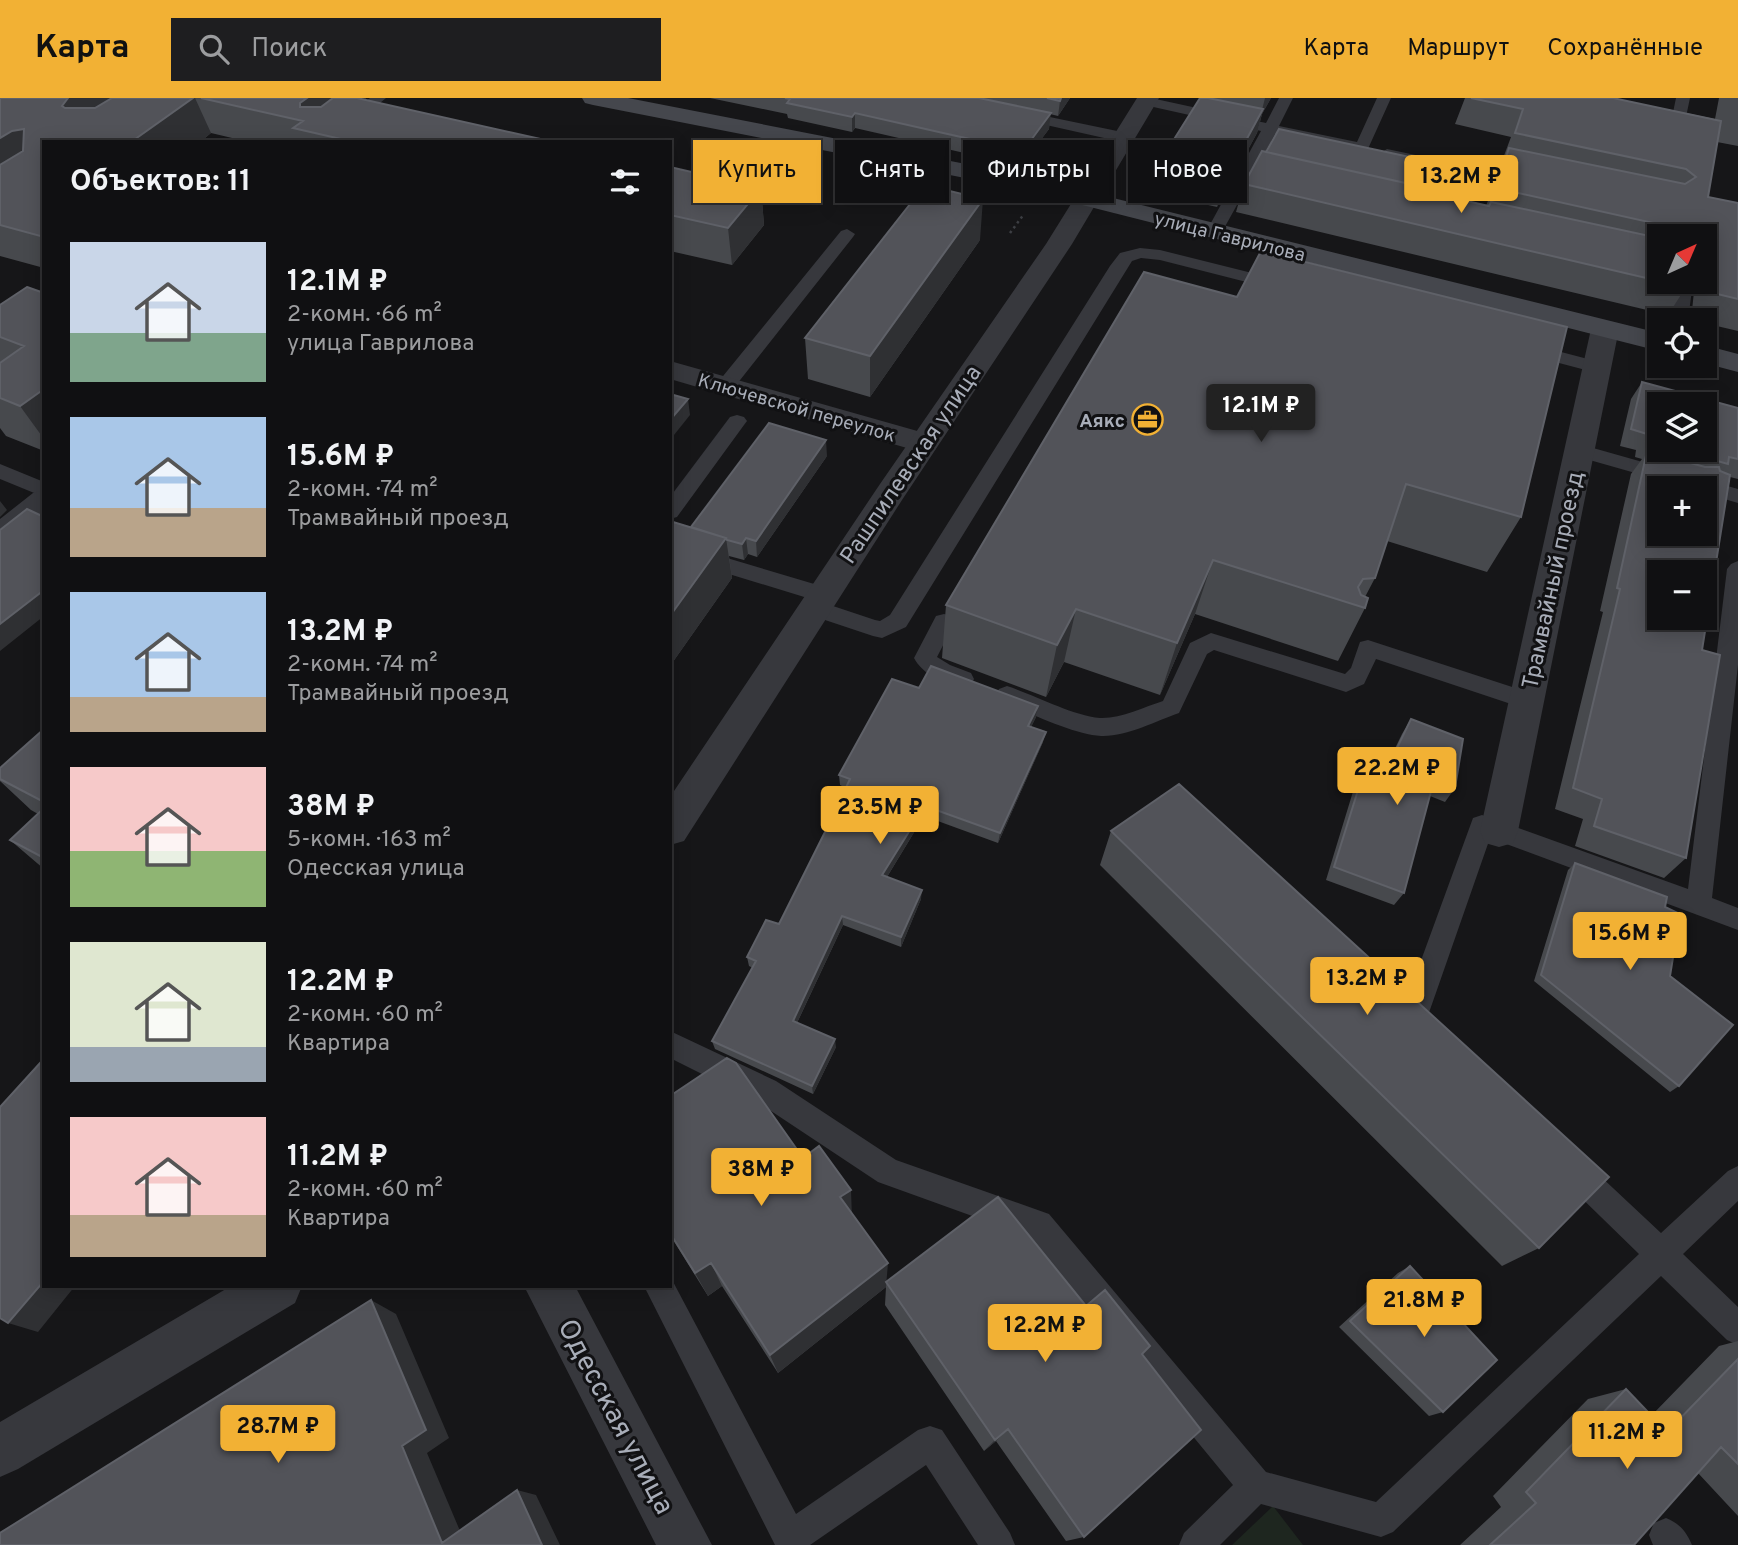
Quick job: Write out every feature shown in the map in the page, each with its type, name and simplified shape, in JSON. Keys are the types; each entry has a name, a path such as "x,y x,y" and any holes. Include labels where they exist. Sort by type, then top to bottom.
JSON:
{"main road":[{"name":"улица Гаврилова","path":"593,98 963,170"},
{"name":"улица Гаврилова","path":"1104,203 1647,339"},
{"path":"1717,357 1738,363"}],"street":[{"name":"Рашпилевская улица","path":"1114,150 1147,100"},
{"name":"Рашпилевская улица","path":"672,826 924,443 1059,244 1082,203"},
{"name":"Трамвайный проезд","path":"1499,831 1605,329"},
{"name":"Ключевской переулок","path":"672,371 924,443"},
{"path":"0,536 42,503"},
{"path":"0,1451 275,1288"},
{"name":"Одесская улица","path":"549,1288 685,1545"}],"lane":[{"path":"326,140 379,98"},
{"path":"1214,232 1286,98"},
{"path":"1362,148 1384,98"},
{"path":"1640,121 1678,128 1683,98"},
{"path":"1147,100 1463,170 1501,168 1552,179"},
{"path":"1003,112 1122,137"},
{"path":"1248,170 1301,182"},
{"path":"726,385 847,234"},
{"path":"672,549 819,601 882,630 898,621 906,609 1126,257 1140,253 1160,255 1292,289"},
{"path":"1502,343 1597,368"},
{"path":"672,509 737,421"},
{"path":"1580,450 1738,496"},
{"path":"0,471 42,489"},
{"path":"1699,904 1738,569"},
{"path":"906,609 951,624 925,658 929,665 1083,723 1101,727 1171,707 1198,649 1211,641 1346,682 1356,680 1360,674 1368,648"},
{"path":"1345,641 1526,700"},
{"path":"1415,1018 1482,825 1738,919"},
{"path":"672,1045 766,1091 888,1172 1038,1225 1256,1486 1381,1520 1738,1181"},
{"path":"1553,1151 1738,1329"},
{"path":"660,1288 790,1538 930,1442 998,1545"},
{"path":"1196,1545 1256,1486"}],"shaded area":[{"path":"1273,1506 1303,1545 1232,1545"}],"building":[{"path":"0,98 68,98 62,106 65,108 95,108 112,98 193,98 134,140 42,140 42,236 0,225 0,165 23,151 24,129 12,131 0,138"},
{"path":"201,98 307,98 300,103 300,107 321,107 333,98 357,98 545,140 345,140 293,128 303,121"},
{"path":"785,98 979,98 1051,113 1031,140 974,140 855,113 852,117 787,103 790,99"},
{"path":"1200,98 1263,109 1246,140 1174,140"},
{"path":"1471,98 1613,98 1721,121 1708,197 1738,203 1738,299 1717,294 1717,224 1658,224 1496,188 1509,148 1685,184 1696,177 1686,169 1515,133 1523,109"},
{"path":"1279,129 1419,159 1410,184 1266,152"},
{"path":"1262,151 1410,184 1409,188 1489,206 1491,202 1647,235 1647,278 1247,185 1247,178"},
{"path":"672,167 693,172 693,203 749,203 728,228 672,215"},
{"path":"949,191 963,194 963,203 980,203 870,356 805,338 911,203 949,203"},
{"path":"1261,251 1567,327 1521,517 1406,484 1375,578 1363,579 1358,587 1361,595 1368,598 1365,608 1213,560 1177,643 1076,609 1057,645 946,605 1144,272 1237,297"},
{"path":"27,287 42,292 42,390 20,406 0,398 0,363 24,346 0,337 0,305"},
{"path":"1642,382 1679,392 1647,392 1647,434 1631,429"},
{"path":"672,395 688,399 672,418"},
{"path":"1717,402 1738,408 1738,459 1729,457 1728,464 1717,461"},
{"path":"769,423 826,440 756,541 746,538 742,544 691,527"},
{"path":"1647,451 1647,462 1687,462 1705,467 1719,467 1720,471 1730,475 1716,560 1647,560 1647,630 1705,630 1702,650 1720,655 1686,858 1594,826 1602,799 1573,788 1620,589 1617,588"},
{"path":"27,509 42,516 42,592 0,624 0,530"},
{"path":"672,523 726,538 672,613"},
{"path":"931,666 1038,706 1028,726 1046,732 1000,833 925,806 882,875 922,890 901,937 842,916 793,1021 835,1039 812,1086 712,1041 756,961 747,957 766,920 779,924 830,822 850,779 839,775 892,679 919,688"},
{"path":"1411,719 1463,739 1455,788 1434,780 1404,893 1334,867 1364,771 1383,777"},
{"path":"42,731 42,801 0,779 0,768"},
{"path":"1179,784 1609,1177 1539,1248 1111,831"},
{"path":"42,810 42,857 10,840"},
{"path":"1575,863 1667,897 1665,907 1680,914 1670,976 1733,1025 1679,1086 1541,975"},
{"path":"727,1058 736,1063 803,1158 819,1146 851,1190 840,1197 888,1263 770,1355 711,1263 695,1273 672,1236 672,1095"},
{"path":"42,1062 42,1283 8,1323 0,1318 0,1107"},
{"path":"998,1197 1086,1306 1105,1290 1150,1346 1142,1354 1201,1430 1084,1537 1008,1429 995,1440 886,1282"},
{"path":"1410,1266 1497,1360 1443,1412 1350,1321"},
{"path":"371,1300 426,1430 402,1446 442,1543 517,1490 542,1545 0,1545 0,1533"},
{"path":"1738,1359 1738,1464 1721,1447 1634,1545 1490,1545 1536,1503 1526,1492 1626,1389 1667,1432"}],"place":[{"name":"Аякс","path":"1148,420"}]}
